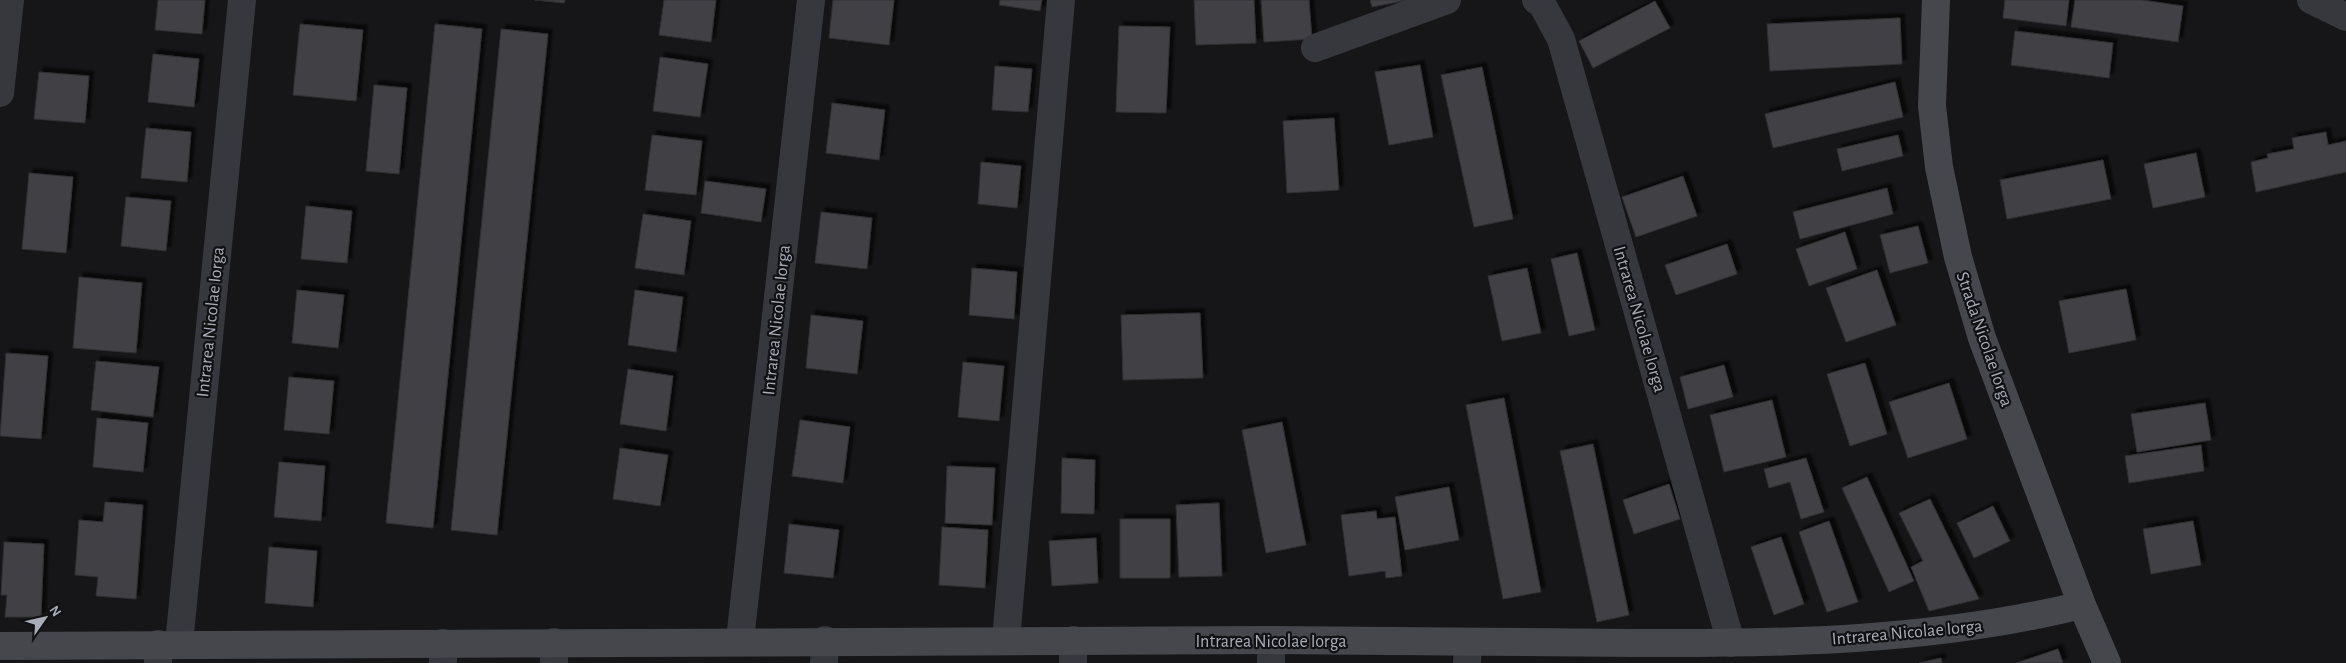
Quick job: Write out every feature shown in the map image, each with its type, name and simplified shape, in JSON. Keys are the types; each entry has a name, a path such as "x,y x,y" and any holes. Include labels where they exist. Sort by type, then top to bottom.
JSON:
{"street":[{"path":"0,93 10,0"},
{"name":"Intrarea Nicolae Iorga","path":"165,650 242,0"},
{"name":"Intrarea Nicolae Iorga","path":"740,640 811,0"},
{"path":"1006,640 1061,0"},
{"path":"1315,48 1447,0"},
{"name":"Intrarea Nicolae Iorga","path":"1536,0 1542,4 1561,39 1731,643"},
{"name":"Strada Nicolae Iorga","path":"1936,0 1932,106 1939,167 1958,258 1982,338 2082,605 2107,663"},
{"path":"2311,0 2346,17"},
{"name":"Intrarea Nicolae Iorga","path":"0,646 165,650 554,653 740,640 825,651 1006,640 1073,652 1271,651 1468,653 1859,638 1969,628 2082,605"}],"building":[{"path":"158,0 205,0 202,34 155,30"},
{"path":"535,0 565,0 564,3"},
{"path":"664,0 716,0 711,42 659,35"},
{"path":"833,0 894,0 889,45 829,38"},
{"path":"1000,0 1042,0 1040,11 999,5"},
{"path":"1194,0 1254,0 1256,43 1196,45"},
{"path":"1261,0 1309,0 1312,39 1264,42"},
{"path":"1370,0 1408,0 1372,7"},
{"path":"2005,0 2069,0 2066,26 2003,18"},
{"path":"2075,0 2142,0 2183,6 2178,42 2071,27"},
{"path":"1655,1 1670,28 1593,68 1579,41"},
{"path":"1900,18 1902,64 1770,71 1767,24"},
{"path":"300,24 363,30 356,101 293,95"},
{"path":"435,24 482,29 433,528 386,523"},
{"path":"1119,26 1170,27 1166,113 1116,112"},
{"path":"501,29 548,34 497,535 451,530"},
{"path":"2015,31 2113,43 2109,78 2011,65"},
{"path":"153,54 199,59 194,107 148,102"},
{"path":"660,57 708,64 700,117 653,111"},
{"path":"1420,65 1433,137 1389,145 1375,72"},
{"path":"995,66 1032,69 1028,112 992,110"},
{"path":"1482,67 1513,219 1474,227 1441,75"},
{"path":"39,72 89,76 85,123 34,119"},
{"path":"1895,82 1903,117 1773,148 1765,114"},
{"path":"374,85 407,88 399,174 366,171"},
{"path":"832,103 885,110 879,160 826,153"},
{"path":"1334,118 1339,190 1287,193 1283,121"},
{"path":"146,128 191,132 187,182 141,178"},
{"path":"2326,132 2328,145 2346,141 2346,172 2256,192 2251,162 2268,158 2267,154 2294,149 2292,138"},
{"path":"652,135 702,141 696,195 645,190"},
{"path":"1898,135 1903,156 1842,171 1837,149"},
{"path":"2196,153 2205,197 2153,208 2144,164"},
{"path":"2103,160 2111,199 2007,219 2000,180"},
{"path":"981,162 1021,166 1017,208 978,204"},
{"path":"29,173 73,177 66,253 22,249"},
{"path":"1683,176 1697,216 1636,237 1622,197"},
{"path":"705,181 766,189 761,222 701,213"},
{"path":"1887,188 1893,214 1800,239 1793,212"},
{"path":"126,197 171,201 166,251 121,246"},
{"path":"306,206 352,211 347,263 301,259"},
{"path":"821,212 872,218 867,269 815,263"},
{"path":"643,214 691,221 684,275 635,268"},
{"path":"1918,226 1928,263 1890,273 1880,235"},
{"path":"1845,232 1857,269 1809,286 1796,249"},
{"path":"1727,244 1737,274 1676,295 1665,265"},
{"path":"1577,253 1595,330 1569,336 1551,259"},
{"path":"972,268 1017,272 1014,319 969,315"},
{"path":"1527,268 1541,333 1502,341 1488,276"},
{"path":"1877,270 1896,325 1846,342 1826,288"},
{"path":"79,277 142,283 136,353 73,348"},
{"path":"2126,289 2136,340 2069,353 2059,301"},
{"path":"297,290 344,295 338,348 292,343"},
{"path":"635,290 683,297 676,352 628,345"},
{"path":"1200,313 1203,378 1123,380 1121,315"},
{"path":"811,315 863,321 857,374 806,368"},
{"path":"6,353 48,356 41,439 0,436"},
{"path":"96,361 159,367 153,417 91,410"},
{"path":"963,362 1004,366 999,421 958,417"},
{"path":"1865,363 1887,434 1850,446 1827,374"},
{"path":"1724,365 1733,397 1688,409 1680,377"},
{"path":"628,369 673,376 666,431 620,424"},
{"path":"289,377 334,381 329,434 284,430"},
{"path":"1949,383 1967,439 1908,458 1889,402"},
{"path":"1504,398 1541,592 1503,599 1466,405"},
{"path":"1772,400 1786,457 1724,472 1710,415"},
{"path":"2205,403 2211,440 2137,452 2131,414"},
{"path":"97,418 148,423 143,472 93,467"},
{"path":"800,420 850,427 843,483 792,476"},
{"path":"1282,422 1306,545 1266,553 1242,430"},
{"path":"1593,444 1629,615 1597,622 1560,451"},
{"path":"2201,445 2204,471 2129,483 2125,456"},
{"path":"620,448 668,455 660,506 613,499"},
{"path":"1062,458 1095,460 1094,514 1061,513"},
{"path":"1806,458 1824,512 1801,519 1790,482 1769,488 1764,469"},
{"path":"279,462 325,466 321,521 274,517"},
{"path":"947,466 995,468 992,525 945,523"},
{"path":"1867,477 1914,581 1889,592 1842,488"},
{"path":"1669,484 1680,519 1634,534 1623,500"},
{"path":"1449,487 1459,540 1405,550 1395,497"},
{"path":"1930,499 1979,599 1929,611 1911,567 1923,561 1899,513"},
{"path":"105,502 143,505 136,599 96,596 98,577 75,575 79,520 103,522"},
{"path":"1219,503 1222,576 1179,577 1176,505"},
{"path":"1993,506 2010,541 1974,558 1957,523"},
{"path":"1376,511 1377,519 1395,517 1402,576 1386,578 1385,571 1349,576 1341,515"},
{"path":"1120,519 1170,519 1170,578 1120,578"},
{"path":"1829,521 1858,602 1827,612 1799,532"},
{"path":"2193,521 2201,565 2151,574 2143,529"},
{"path":"789,524 839,530 833,578 784,573"},
{"path":"942,527 988,530 985,588 939,585"},
{"path":"1781,537 1804,604 1774,615 1751,547"},
{"path":"1096,538 1098,583 1052,586 1049,541"},
{"path":"4,542 44,544 41,617 5,617 7,595 1,595"},
{"path":"269,547 317,551 313,607 265,603"},
{"path":"2058,649 2063,663 2016,663"},
{"path":"1941,658 1942,663 1919,663"}]}
